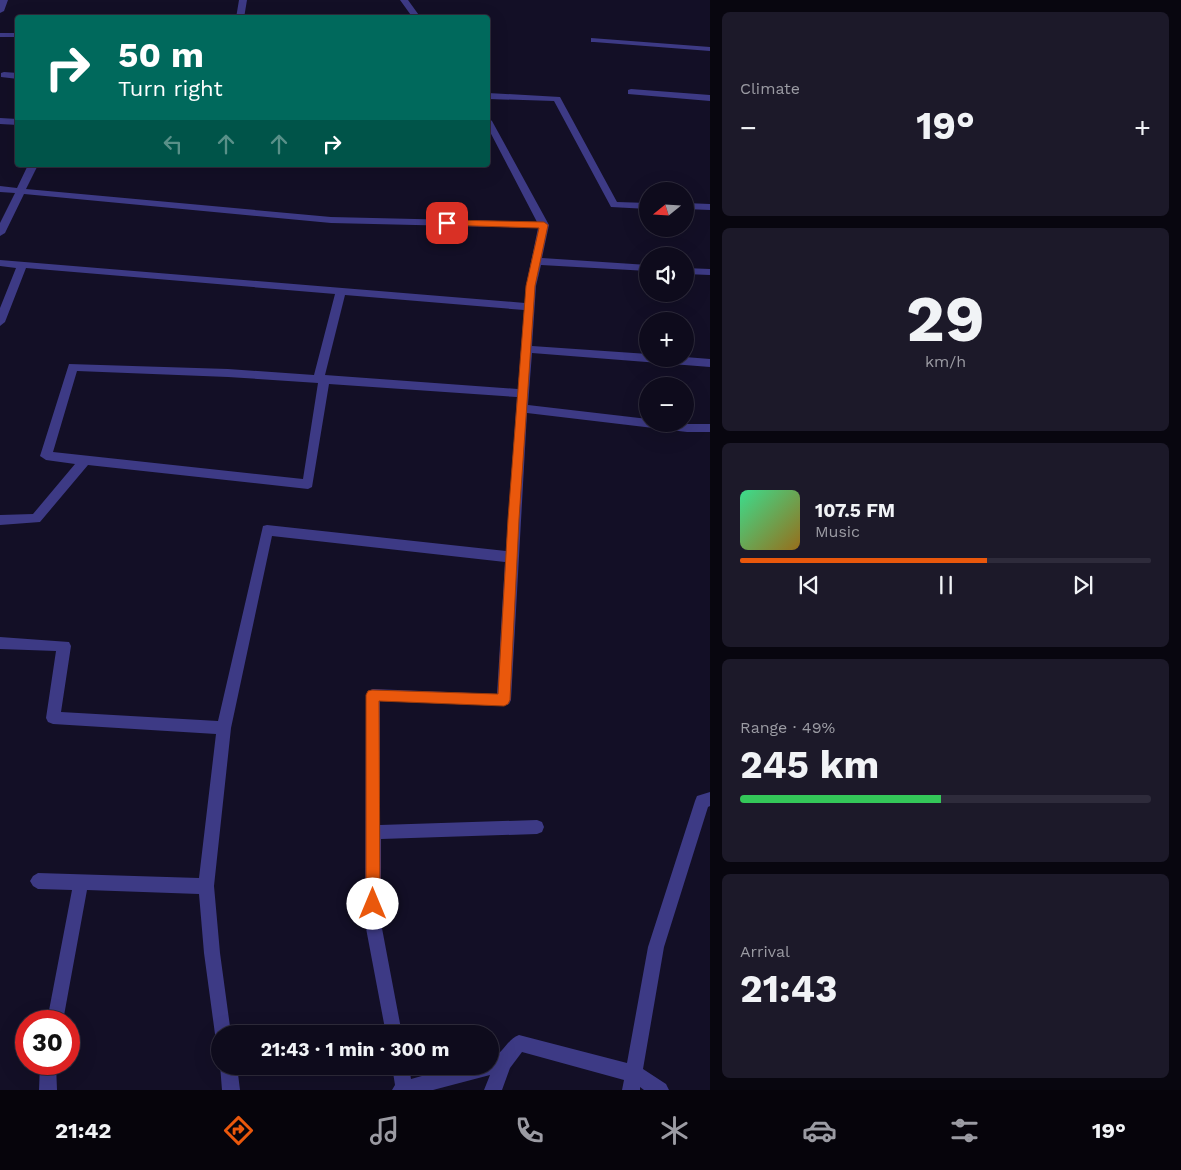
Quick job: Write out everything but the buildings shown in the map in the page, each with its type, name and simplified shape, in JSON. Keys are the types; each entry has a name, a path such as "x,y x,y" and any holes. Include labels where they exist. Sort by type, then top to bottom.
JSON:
{"street":[{"path":"0,11 4,0"},
{"path":"240,15 243,0"},
{"path":"404,0 415,15"},
{"path":"0,35 15,36"},
{"path":"594,40 710,49"},
{"path":"4,75 15,76"},
{"path":"631,92 710,98"},
{"path":"490,96 557,99 614,205 639,206"},
{"path":"0,121 15,122"},
{"path":"392,1025 373,922 372,695 504,700 521,408 529,307 531,286 544,225 490,126"},
{"path":"0,233 32,167"},
{"path":"0,189 331,220 544,225"},
{"path":"694,206 710,207"},
{"path":"536,261 639,267"},
{"path":"0,263 529,307"},
{"path":"0,322 22,265"},
{"path":"694,271 710,272"},
{"path":"341,291 321,379 308,484 46,456 73,367 228,373 321,379 522,393"},
{"path":"526,349 639,357"},
{"path":"694,362 710,363"},
{"path":"521,408 639,422"},
{"path":"694,428 710,428"},
{"path":"0,520 36,519 85,460"},
{"path":"222,1025 212,953 206,886 224,728 267,530 512,557"},
{"path":"0,643 64,646 53,718 224,728"},
{"path":"633,1082 656,947 702,801 710,799"},
{"path":"373,832 537,826"},
{"path":"38,880 206,886"},
{"path":"57,1010 81,882"},
{"path":"493,1090 503,1063 519,1043 660,1090"},
{"path":"401,1075 403,1090 503,1063"},
{"path":"48,1075 48,1090"},
{"path":"229,1075 231,1090"}],"route":[{"path":"373,904 372,695 504,700 522,393 531,286 544,225 447,223"}]}
